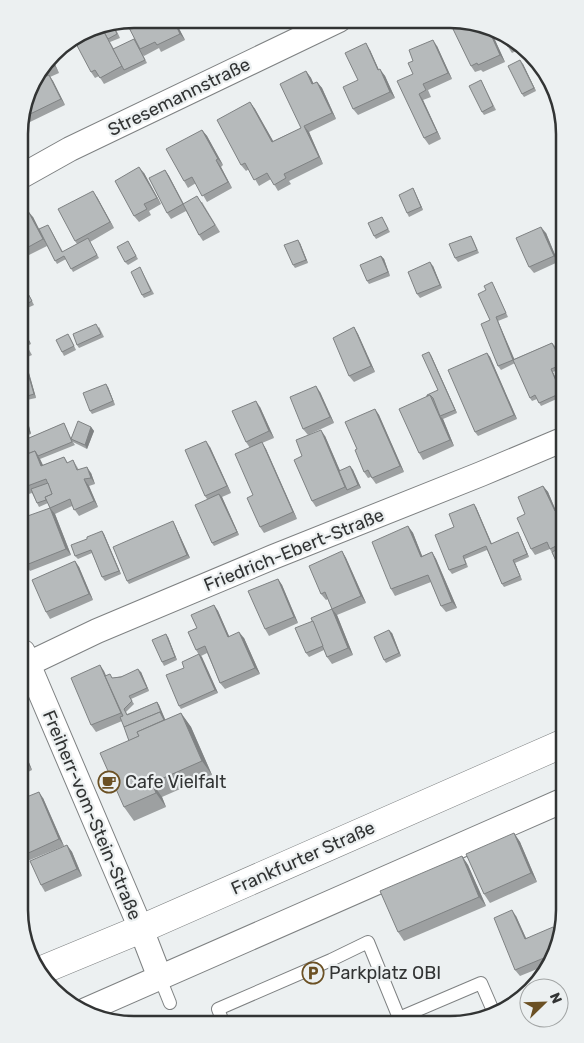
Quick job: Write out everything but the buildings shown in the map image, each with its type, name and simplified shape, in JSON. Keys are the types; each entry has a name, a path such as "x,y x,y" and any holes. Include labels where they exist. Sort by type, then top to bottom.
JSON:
{"street":[{"name":"Stresemannstraße","path":"28,173 70,149 322,28"},
{"name":"Friedrich-Ebert-Straße","path":"28,657 97,632 273,557 473,478 556,443"},
{"name":"Freiherr-vom-Stein-Straße","path":"28,663 160,978"},
{"name":"Frankfurter Straße","path":"45,969 141,929 556,747"},
{"path":"93,1007 556,804"}],"lane":[{"path":"221,1016 218,1009 368,942 398,1016"},
{"path":"160,978 170,1003"},
{"path":"404,1016 481,982 492,1007"}],"place":[{"name":"Cafe Vielfalt","path":"109,782"},
{"name":"Parkplatz OBI","path":"313,973"}]}
